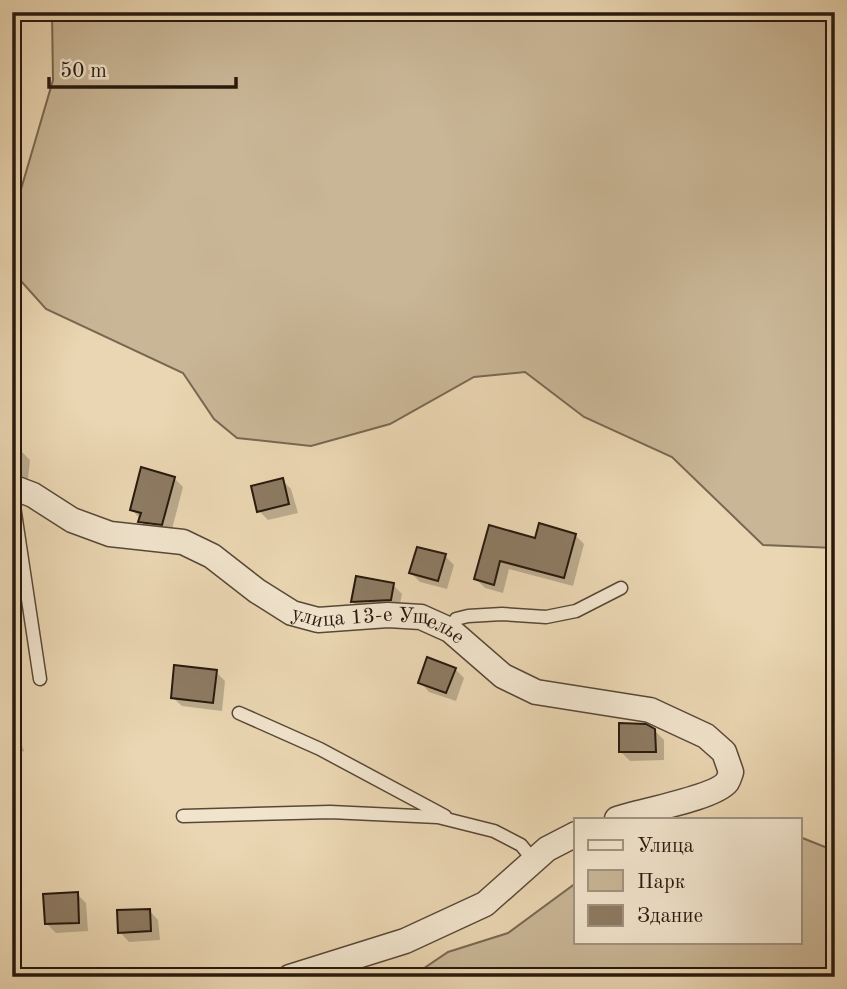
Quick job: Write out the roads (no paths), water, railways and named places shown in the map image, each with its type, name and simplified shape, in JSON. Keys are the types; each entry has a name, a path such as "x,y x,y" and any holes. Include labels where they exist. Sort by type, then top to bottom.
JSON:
{"street":[{"name":"улица 13-е Ущелье","path":"12,487 33,495 72,520 110,534 183,542 212,556 257,591 292,613 318,620 388,615 421,617 450,630 503,676 536,692 650,710 706,736 724,752 731,772 726,784 697,798 620,818"},
{"path":"290,977 405,941 485,904 548,849 574,835"}],"lane":[{"path":"12,493 40,679"},
{"path":"450,630 456,619 468,616 502,614 547,617 576,611 621,588"},
{"path":"239,713 320,749 452,820"},
{"path":"183,816 330,812 438,817 494,831 521,845 534,861"}]}
